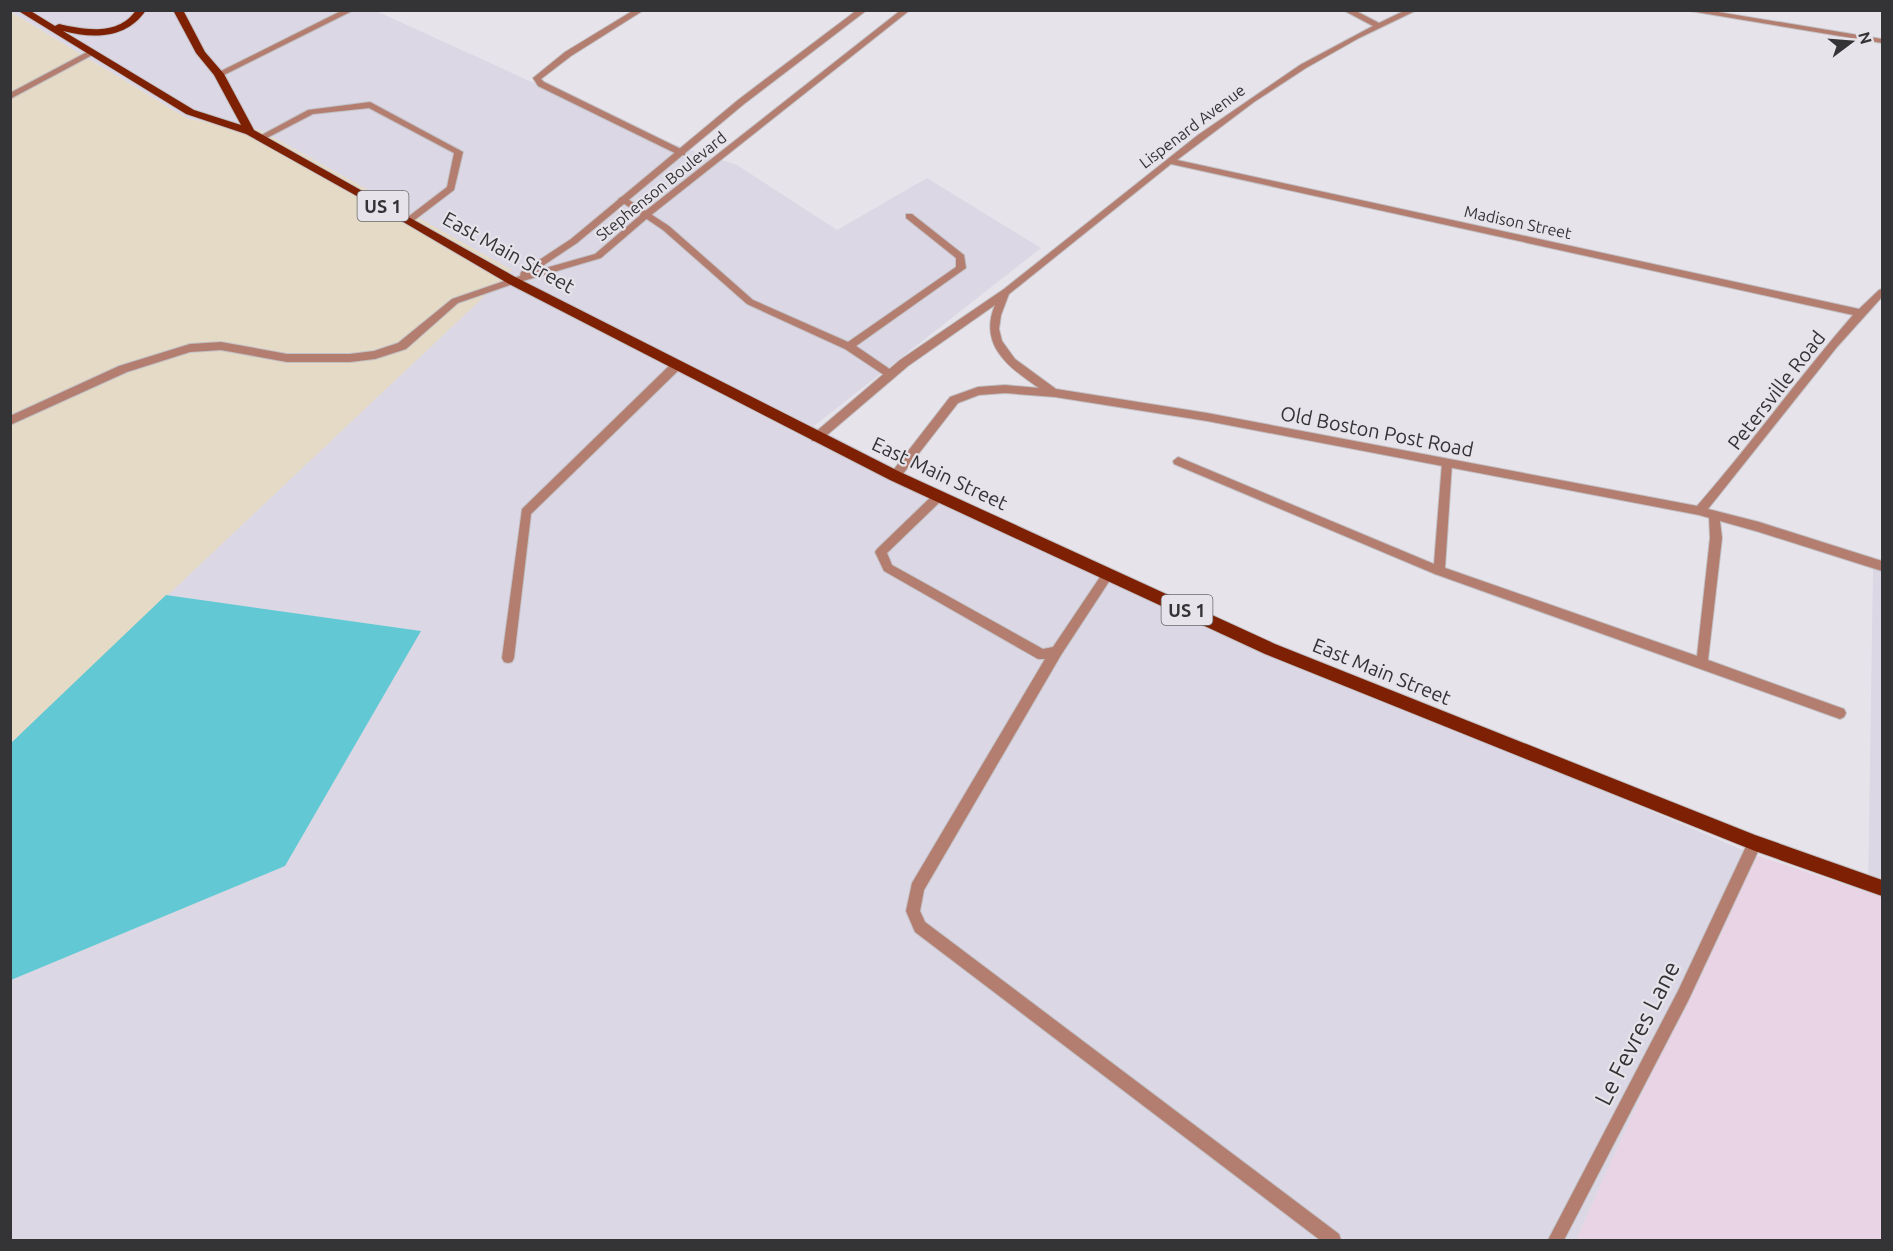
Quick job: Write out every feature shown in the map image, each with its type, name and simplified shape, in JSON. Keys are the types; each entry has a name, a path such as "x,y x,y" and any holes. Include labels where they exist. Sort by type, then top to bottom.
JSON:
{"main road":[{"name":"East Main Street","path":"21,10 190,112 255,135 409,220 513,281 816,438 895,476 1280,653 1755,843 1882,888"},
{"path":"41,23 82,33 100,33 130,23 141,10"},
{"path":"178,10 201,53 219,74 255,135"}],"street":[{"path":"219,74 350,10"},
{"path":"640,10 568,54 537,78 541,84 682,153"},
{"name":"Stephenson Boulevard","path":"513,281 574,241 741,102 863,10"},
{"name":"Stephenson Boulevard","path":"513,281 598,256 647,214 906,10"},
{"path":"1347,10 1378,25"},
{"name":"Lispenard Avenue","path":"816,438 916,353 1006,292 1170,161 1293,71 1378,25 1413,10"},
{"path":"1688,10 1882,41"},
{"path":"10,97 92,53"},
{"path":"255,135 311,112 370,105 459,153 451,188 409,220"},
{"name":"Madison Street","path":"1170,161 1860,313"},
{"path":"623,199 673,233 750,302 849,346 890,375"},
{"path":"849,346 961,268 961,257 909,216"},
{"path":"10,421 123,369 190,348 221,346 287,357 350,358 375,355 402,346 455,301 513,281"},
{"path":"1006,292 996,316 994,331 1000,348 1017,368 1056,393"},
{"name":"Petersville Road","path":"1699,511 1733,474 1860,313 1882,292"},
{"path":"508,658 526,512 677,365"},
{"name":"Old Boston Post Road","path":"895,476 954,400 978,391 1005,389 1056,393 1207,417 1699,511 1882,566"},
{"path":"1178,461 1439,571 1840,713"},
{"path":"1439,571 1447,463"},
{"path":"939,496 881,552 888,568 1042,655 1057,651"},
{"path":"1702,663 1716,538 1715,516"},
{"path":"1108,574 1057,651 917,888 913,911 920,927 1333,1240"},
{"name":"Le Fevres Lane","path":"1556,1240 1683,996 1755,843"}],"shaded area":[{"path":"10,11 376,11 657,139 737,165 837,230 927,178 1041,248 814,426 1111,582 1750,853 1576,1240 11,1240 11,980 285,866 420,631 166,595 511,270 260,130 188,119"},
{"path":"11,12 188,119 260,130 512,270 11,743"},
{"path":"1873,567 1882,570 1882,897 1868,892"},
{"path":"1750,853 1882,897 1882,1240 1576,1240"}],"water":[{"path":"166,595 421,631 285,866 11,980 11,743"}]}
